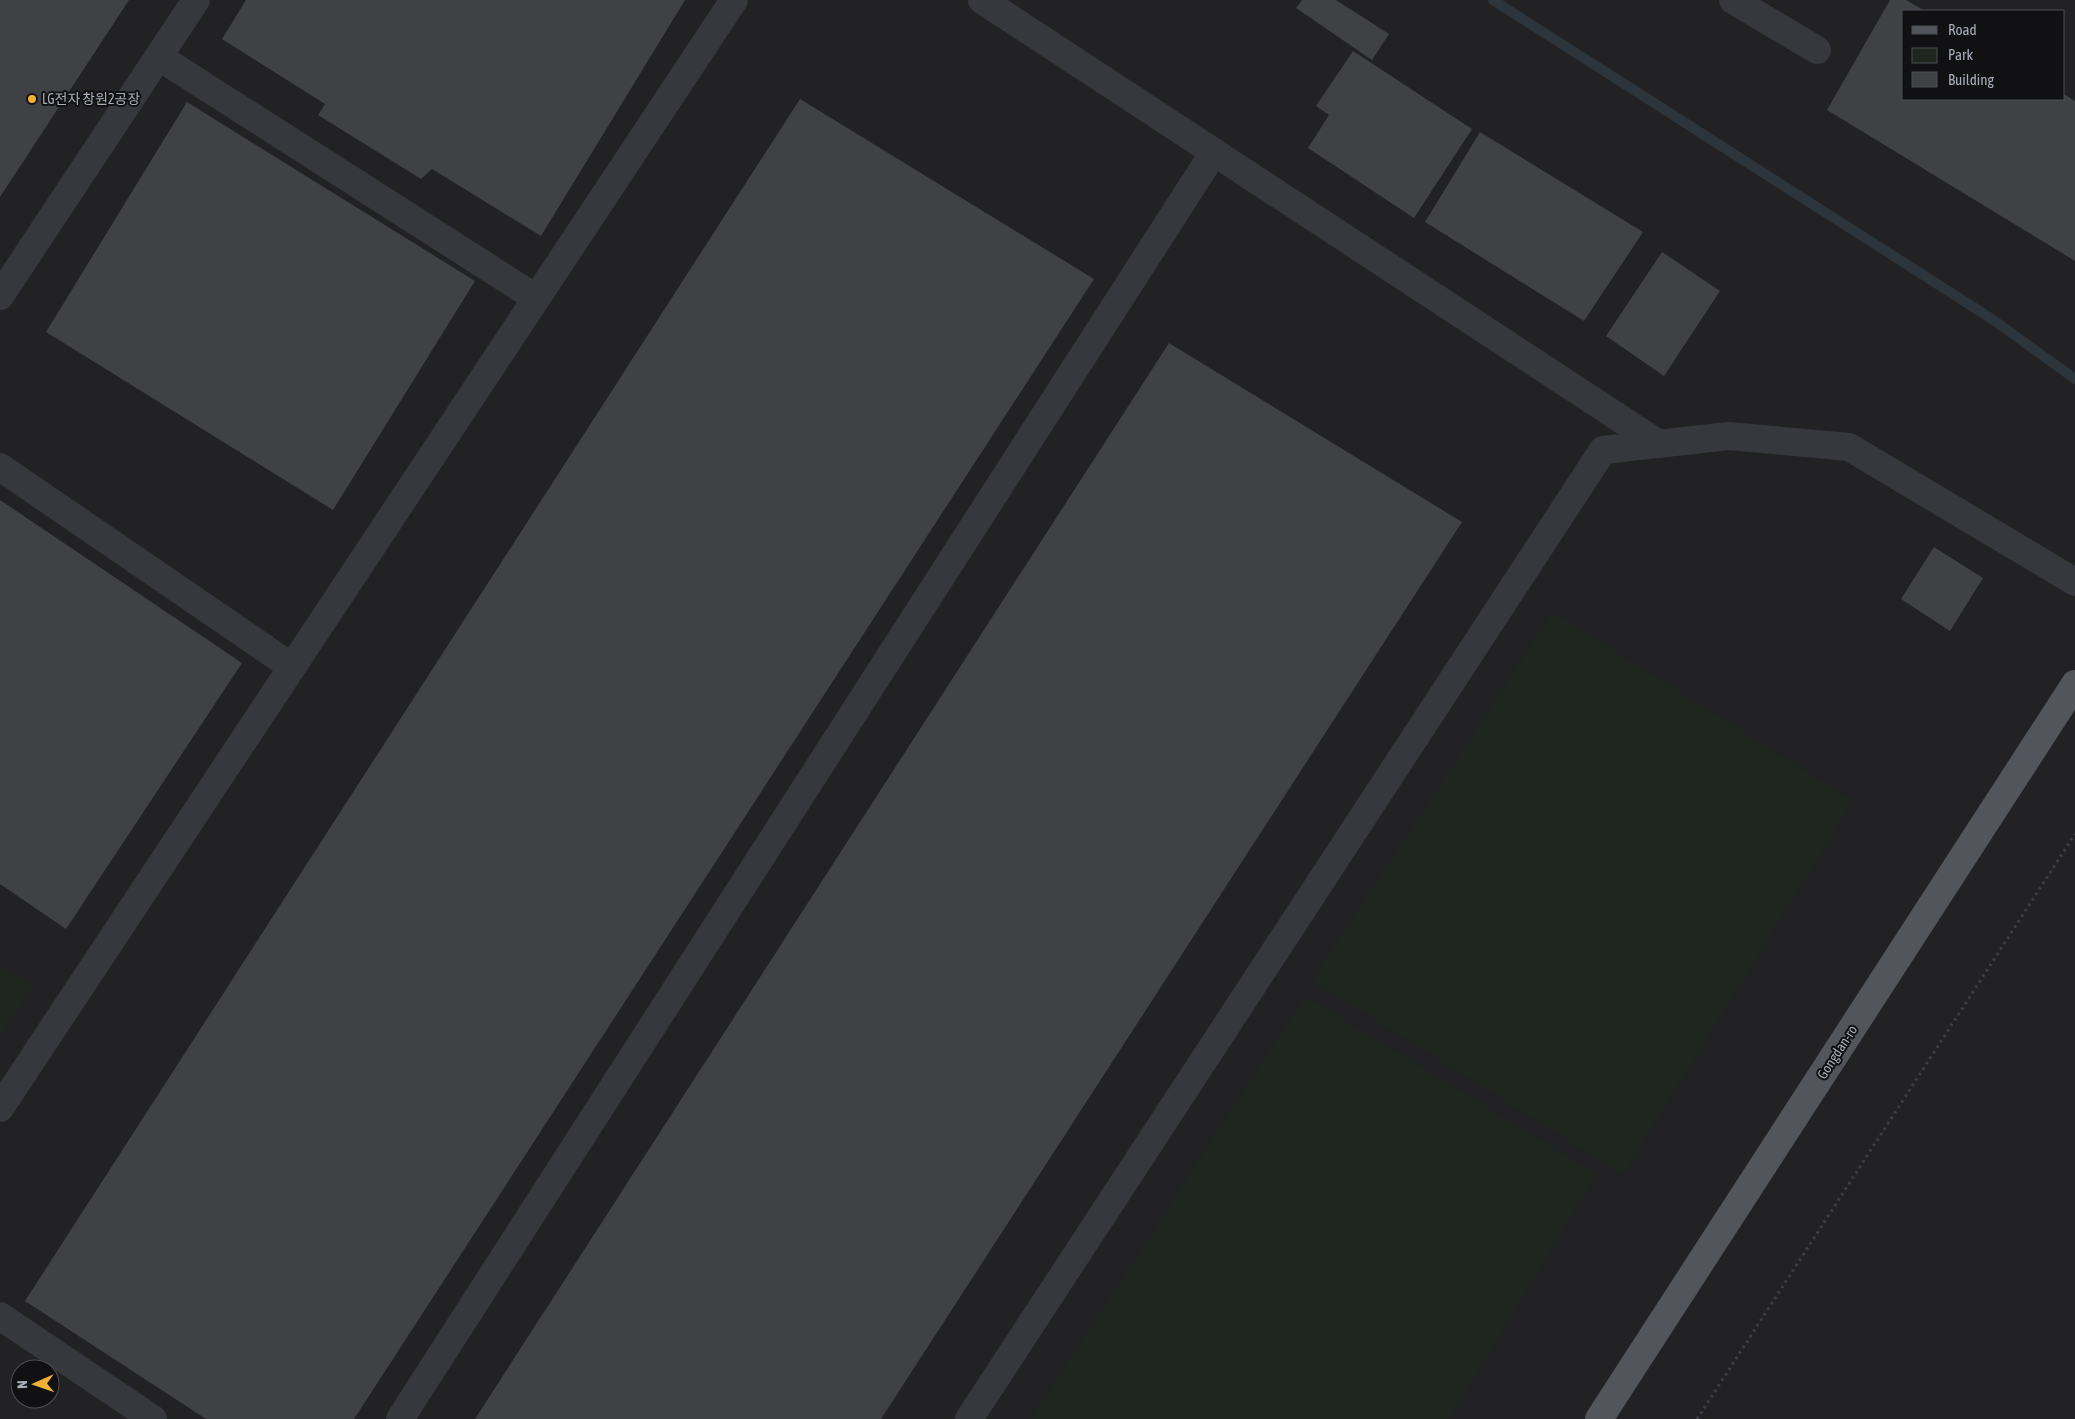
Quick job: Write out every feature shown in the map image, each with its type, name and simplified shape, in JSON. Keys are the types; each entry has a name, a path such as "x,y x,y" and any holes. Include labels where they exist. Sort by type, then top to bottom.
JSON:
{"main road":[{"name":"Gongdan-ro","path":"1599,1419 2075,684"}],"lane":[{"path":"0,296 196,0"},
{"path":"0,1108 734,0"},
{"path":"982,0 1659,444"},
{"path":"1733,0 1817,50"},
{"path":"159,57 536,298"},
{"path":"400,1419 1214,152"},
{"path":"969,1419 1604,450 1730,436 1849,447 2075,582"},
{"path":"0,467 292,667"},
{"path":"0,1316 153,1419"}],"path":[{"path":"1696,1419 2075,834"}],"shaded area":[{"path":"0,0 2075,0 2075,1419 0,1419"}],"green space":[{"path":"1553,612 1853,801 1623,1175 1312,980"},
{"path":"0,964 33,986 0,1037"},
{"path":"1305,996 1596,1174 1449,1419 1031,1419"}],"building":[{"name":"LG전자 창원2공장","path":"0,0 129,0 0,197"},
{"path":"246,0 685,0 541,236 432,169 421,179 318,115 325,104 222,39"},
{"path":"1302,0 1336,0 1389,34 1372,60 1296,8"},
{"path":"1890,0 1906,0 1923,10 1902,10 1902,100 2065,100 2065,95 2075,101 2075,261 1827,110"},
{"path":"1353,51 1472,129 1414,218 1308,148 1329,115 1316,106"},
{"path":"800,99 1094,279 354,1419 206,1419 25,1301"},
{"path":"187,102 475,281 333,510 46,332"},
{"path":"1480,132 1643,232 1584,321 1425,222"},
{"path":"1662,252 1720,291 1664,376 1606,336"},
{"path":"1169,343 1462,522 881,1419 475,1419"},
{"path":"0,500 242,663 66,929 0,884"},
{"path":"1934,547 1983,578 1950,631 1901,599"}],"waterway":[{"path":"1493,0 1992,319 2075,379"}],"place":[{"name":"LG전자 창원2공장","path":"32,99"}]}
